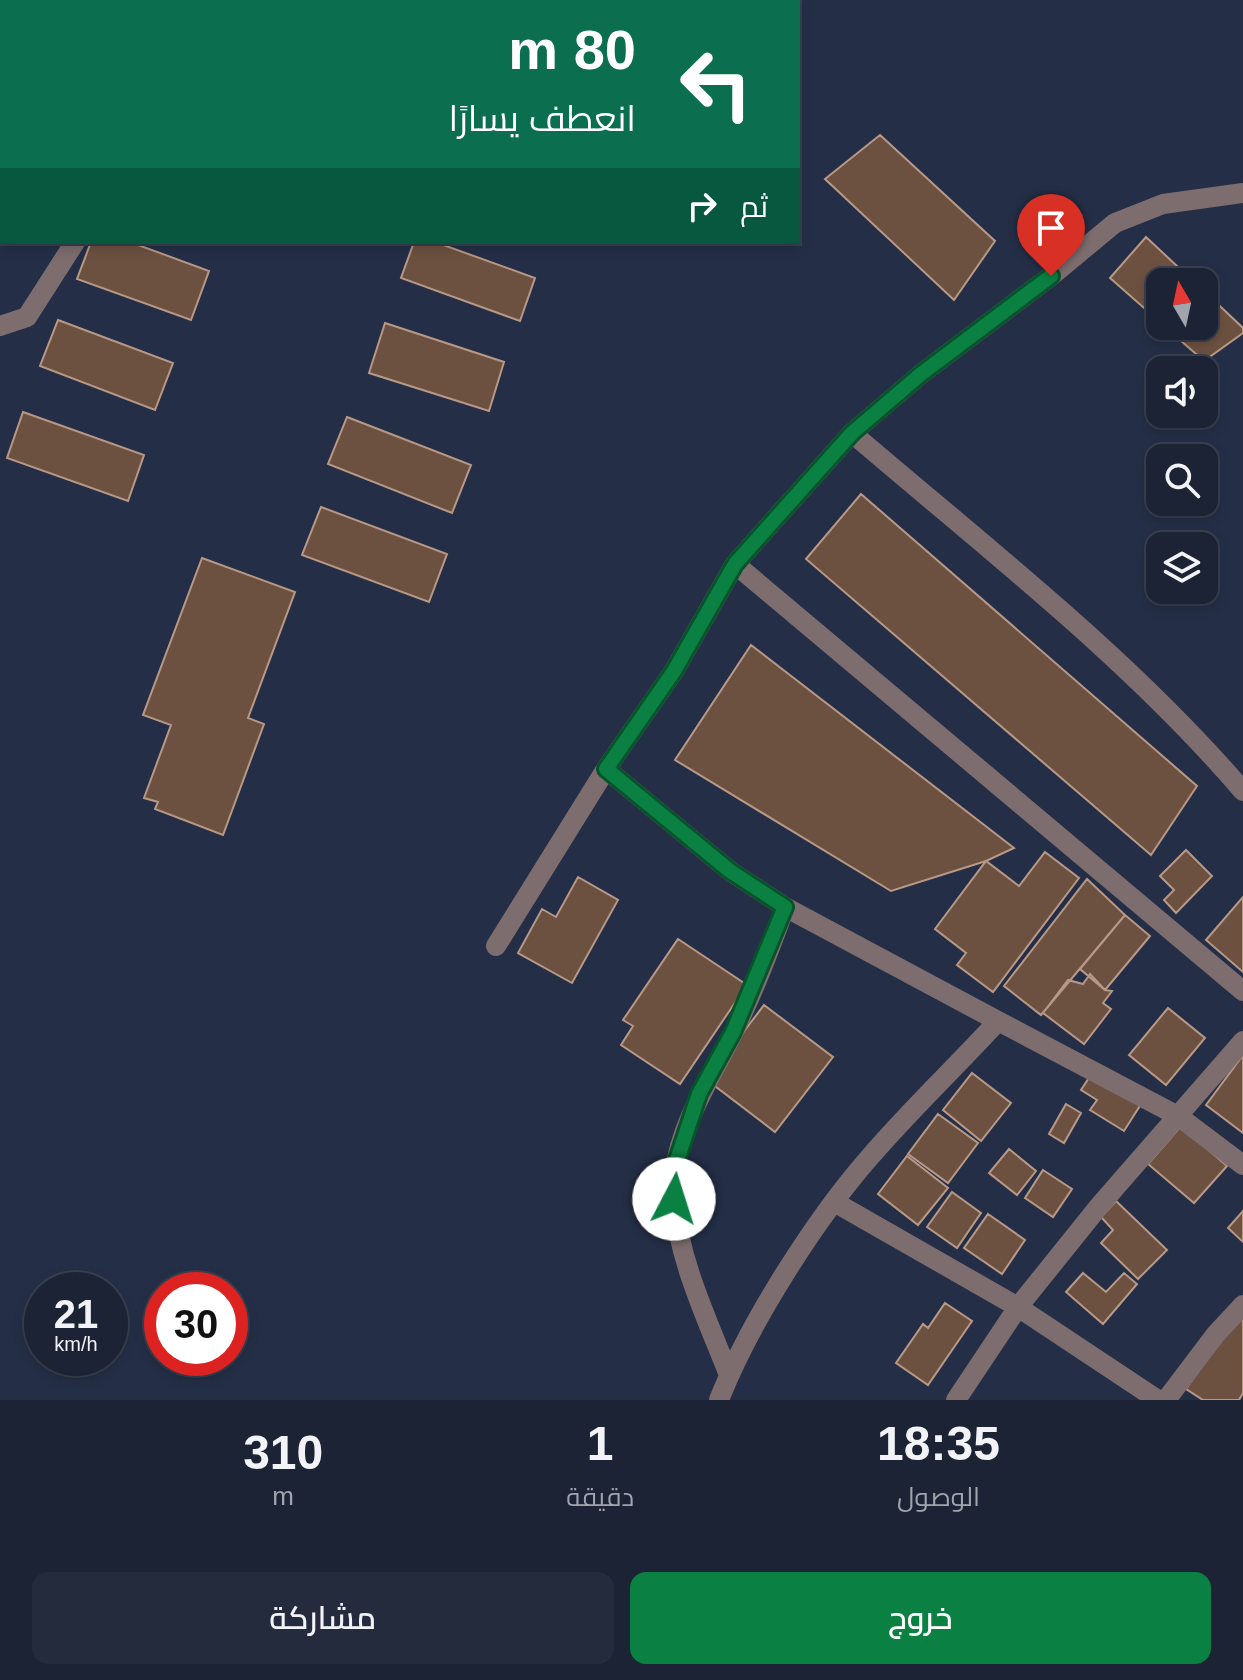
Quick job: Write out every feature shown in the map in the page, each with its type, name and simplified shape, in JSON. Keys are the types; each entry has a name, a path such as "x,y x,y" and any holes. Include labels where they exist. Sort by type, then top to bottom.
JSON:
{"street":[{"path":"496,946 606,769 674,671 735,564 852,433 921,374 1051,276 1115,223 1163,204 1243,193"},
{"path":"0,326 27,317 74,244"},
{"path":"852,433 1128,670 1199,739 1243,791"},
{"path":"735,564 1243,991"},
{"path":"606,769 730,871 785,907 1178,1116 1243,1165"},
{"path":"729,1375 681,1242 674,1199 677,1160 699,1094 733,1032 785,907"},
{"path":"719,1400 729,1375 793,1261 867,1160 998,1021"},
{"path":"956,1400 1018,1307 1100,1205 1243,1041"},
{"path":"836,1203 1018,1307 1158,1400"},
{"path":"1166,1400 1216,1334 1243,1305"}],"building":[{"path":"880,135 995,241 954,300 825,179"},
{"path":"1146,237 1179,268 1146,268 1146,310 1110,278"},
{"path":"90,244 135,244 209,271 191,320 77,279"},
{"path":"413,244 441,244 535,278 520,321 401,278"},
{"path":"1218,304 1243,328 1243,333 1211,356 1198,356 1180,340 1218,340"},
{"path":"58,320 173,363 155,410 40,366"},
{"path":"385,323 504,362 489,411 369,373"},
{"path":"23,412 144,455 128,501 7,458"},
{"path":"347,417 471,465 452,513 328,464"},
{"path":"861,494 1197,786 1151,855 806,559"},
{"path":"321,507 447,554 429,602 302,555"},
{"path":"202,558 295,592 248,718 264,724 223,835 155,809 158,802 144,798 171,725 143,715"},
{"path":"751,645 1014,848 986,861 891,891 675,760"},
{"path":"1186,850 1212,876 1176,913 1164,900 1174,890 1160,876"},
{"path":"1045,852 1079,878 993,992 957,965 966,953 935,929 986,861 1019,886"},
{"path":"578,877 618,900 572,983 518,953 542,909 556,917"},
{"path":"1087,879 1125,915 1041,1015 1004,986"},
{"path":"1243,897 1243,972 1206,940"},
{"path":"1125,915 1150,936 1105,990 1080,969"},
{"path":"678,939 747,985 680,1084 621,1045 633,1026 623,1020"},
{"path":"1090,974 1105,990 1112,991 1103,1003 1111,1009 1084,1044 1043,1013 1068,980 1083,984"},
{"path":"764,1005 833,1057 775,1132 707,1080"},
{"path":"1168,1008 1205,1038 1166,1085 1129,1055"},
{"path":"1243,1055 1243,1133 1206,1105"},
{"path":"1094,1070 1143,1101 1124,1131 1090,1110 1097,1100 1081,1090"},
{"path":"972,1073 1011,1103 981,1141 943,1110"},
{"path":"1066,1104 1081,1113 1064,1143 1049,1134"},
{"path":"938,1114 978,1143 948,1183 908,1154"},
{"path":"1181,1126 1227,1166 1194,1203 1148,1164"},
{"path":"1009,1149 1036,1171 1017,1195 989,1173"},
{"path":"907,1156 948,1188 918,1225 878,1194"},
{"path":"1043,1170 1072,1189 1053,1217 1025,1198"},
{"path":"952,1192 981,1213 957,1248 927,1227"},
{"path":"1116,1201 1167,1250 1138,1279 1101,1243 1113,1230 1101,1217"},
{"path":"1243,1211 1243,1242 1228,1228"},
{"path":"988,1214 1025,1240 1002,1274 964,1248"},
{"path":"1083,1273 1106,1292 1124,1273 1137,1284 1103,1324 1066,1292"},
{"path":"945,1303 972,1321 928,1385 896,1363 923,1324 928,1328"},
{"path":"1238,1314 1243,1318 1243,1393 1239,1400 1203,1400 1186,1389"}],"route":[{"path":"674,1199 677,1160 699,1094 733,1032 769,952 785,907 730,871 631,793 606,769 674,671 735,564 852,433 921,374 1051,276"}]}
